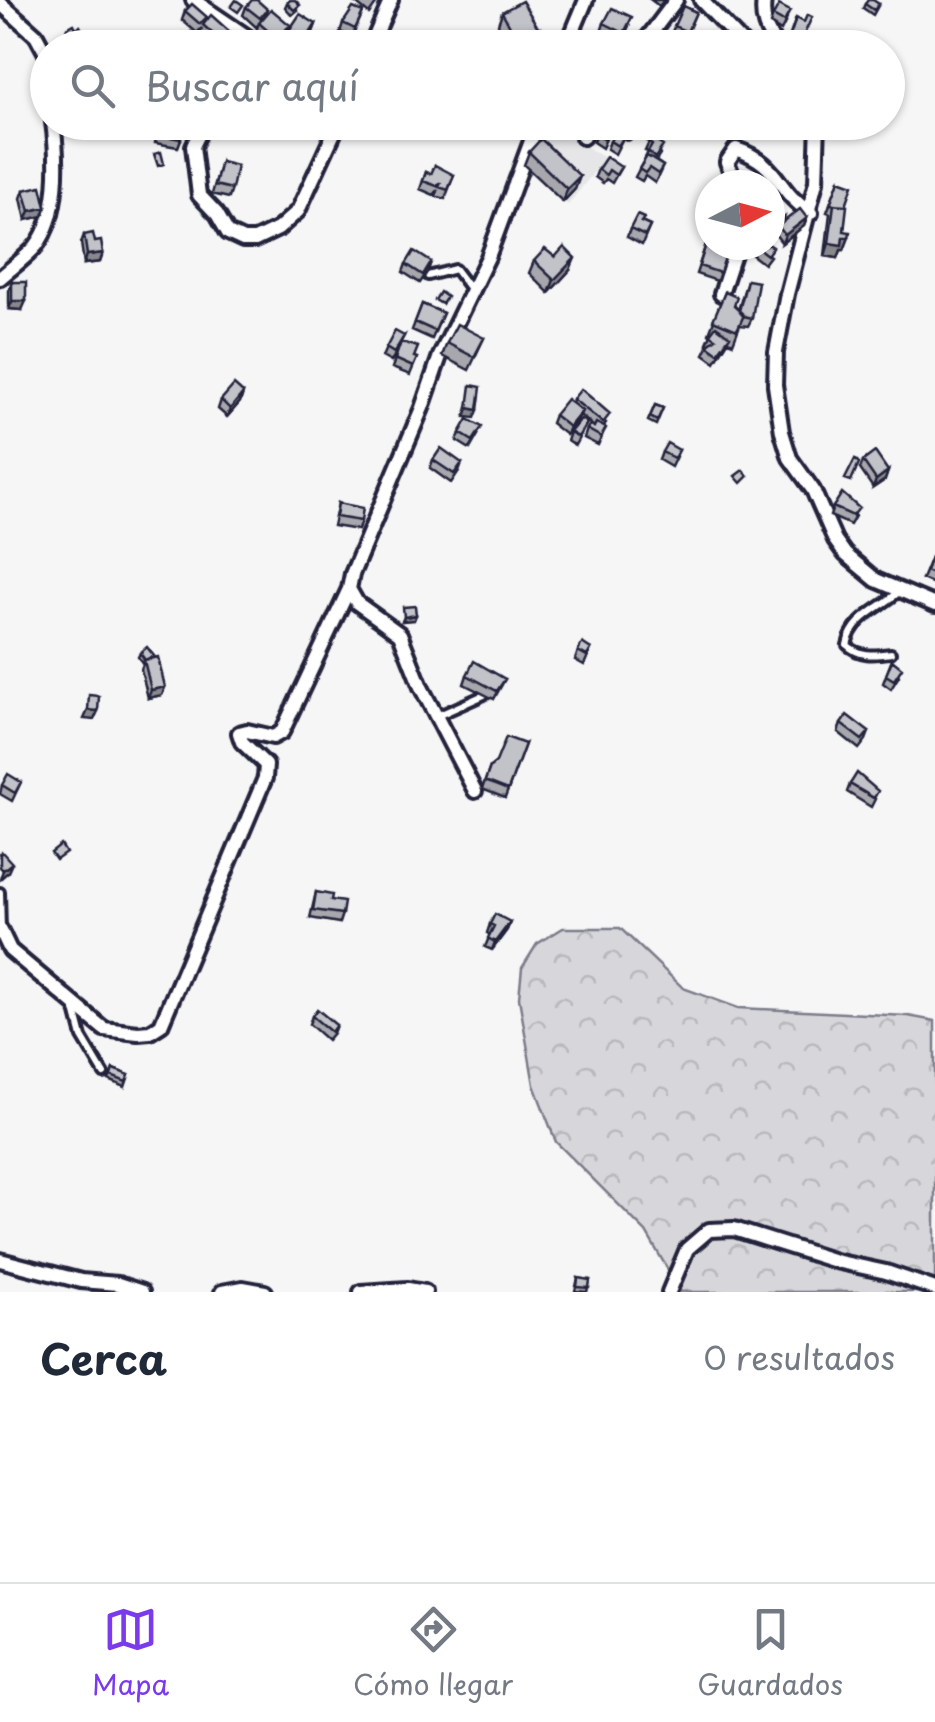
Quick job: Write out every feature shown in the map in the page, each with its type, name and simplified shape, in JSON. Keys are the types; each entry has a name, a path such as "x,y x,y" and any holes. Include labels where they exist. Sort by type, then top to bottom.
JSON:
{"street":[{"path":"192,0 237,30"},
{"path":"378,30 390,0"},
{"path":"574,30 586,0"},
{"path":"654,30 676,0"},
{"path":"701,0 719,12 733,30"},
{"path":"764,0 765,30"},
{"path":"0,4 30,30"},
{"path":"0,278 37,245 45,226 56,188 55,140"},
{"path":"197,140 199,196 217,214 228,233 243,240 256,240 278,229 298,210 331,140"},
{"path":"0,930 10,950 104,1030 138,1034 161,1025 265,778 266,765 242,742 239,733 273,737 282,732 349,588 470,290 488,257 531,140"},
{"path":"817,140 818,169 810,213 790,280 776,352 775,385 782,432 790,458 813,490 845,554 876,580 935,604"},
{"path":"730,170 727,162 736,149 773,170"},
{"path":"785,191 810,213"},
{"path":"720,294 732,260"},
{"path":"349,588 357,603 400,634 475,791"},
{"path":"669,1292 687,1249 709,1230 734,1230 935,1289"},
{"path":"0,1260 142,1292"},
{"path":"222,1292 243,1288 265,1292"},
{"path":"361,1292 408,1288 425,1292"}],"lane":[{"path":"428,276 456,269 470,290"},
{"path":"891,653 871,656 855,652 847,644 857,621 900,590"},
{"path":"436,716 484,695"},
{"path":"0,892 0,930"},
{"path":"73,1005 82,1037 104,1074"}],"shaded area":[{"path":"535,140 575,140 605,158 568,205 524,169"}],"green space":[{"path":"563,928 620,928 683,988 738,1008 908,1016 935,1021 935,1292 681,1292 646,1232 556,1142 534,1085 519,998 522,968 537,944"}],"building":[{"path":"236,0 243,5 238,12 231,7"},
{"path":"252,0 267,9 260,18 246,7"},
{"path":"290,0 300,5 294,10 287,3"},
{"path":"868,0 879,4 874,10 865,4"},
{"path":"522,1 539,29 512,30 502,12"},
{"path":"192,4 207,17 200,24 185,11"},
{"path":"779,5 790,11 784,22 773,16"},
{"path":"683,6 696,12 688,30 674,26"},
{"path":"353,8 363,12 355,29 343,23"},
{"path":"612,8 632,17 626,30 604,23"},
{"path":"271,9 290,25 285,30 267,30 259,23"},
{"path":"300,14 316,24 312,30 289,30"},
{"path":"211,15 228,30 209,30 203,25"},
{"path":"807,15 812,17 806,30 792,30 796,18 804,22"},
{"path":"542,140 580,176 567,189 529,152"},
{"path":"654,140 663,146 655,158 648,152 652,145 648,142"},
{"path":"161,152 164,164 158,166 154,154"},
{"path":"647,156 663,166 658,174 649,168 645,173 639,169"},
{"path":"606,157 621,167 616,175 609,170 606,175 598,169"},
{"path":"221,162 237,166 232,189 215,185"},
{"path":"435,165 454,175 448,190 439,187 441,182 437,186 423,181"},
{"path":"839,180 853,185 846,205 830,204"},
{"path":"41,186 46,207 30,211 24,190"},
{"path":"834,204 847,206 844,231 850,232 849,237 843,237 842,245 829,243"},
{"path":"800,209 807,218 785,235 785,221"},
{"path":"637,215 650,226 645,236 630,229"},
{"path":"93,233 95,242 101,241 103,253 87,255 84,235"},
{"path":"564,247 575,258 554,280 534,261 545,249 555,257"},
{"path":"414,251 431,262 423,275 406,264"},
{"path":"701,260 724,260 720,273 699,266"},
{"path":"747,280 758,282 752,318 739,311"},
{"path":"12,282 26,282 26,301 12,301"},
{"path":"440,292 447,297 442,304 435,300"},
{"path":"725,292 737,297 734,306 744,315 737,330 713,320"},
{"path":"422,304 443,313 435,331 415,322"},
{"path":"457,324 484,338 474,357 447,343"},
{"path":"716,326 730,336 718,353 707,345 716,338 710,334"},
{"path":"395,331 404,336 394,353 386,348"},
{"path":"401,342 418,347 413,367 395,359"},
{"path":"234,385 243,393 230,409 221,400"},
{"path":"471,385 481,387 478,410 468,408"},
{"path":"581,389 610,414 603,423 573,399"},
{"path":"567,399 582,411 569,427 554,415"},
{"path":"655,405 663,408 657,421 650,417"},
{"path":"468,419 482,427 473,441 460,433"},
{"path":"581,419 587,423 578,437 570,432"},
{"path":"596,423 606,428 601,437 587,429"},
{"path":"667,443 679,450 674,458 662,452"},
{"path":"441,448 462,463 454,474 433,460"},
{"path":"875,452 888,471 876,480 863,461"},
{"path":"855,459 859,463 851,481 845,479"},
{"path":"743,470 748,476 741,483 735,476"},
{"path":"842,493 859,508 853,516 833,507"},
{"path":"338,503 363,508 361,521 336,517"},
{"path":"931,557 935,559 935,575 926,571"},
{"path":"415,606 416,615 404,617 403,607"},
{"path":"582,643 591,649 587,656 578,651"},
{"path":"147,647 154,656 145,660 140,653"},
{"path":"158,657 165,687 151,690 144,660"},
{"path":"892,660 902,668 894,680 886,675"},
{"path":"474,661 505,679 497,691 467,675"},
{"path":"89,695 99,696 98,711 88,710"},
{"path":"847,715 869,732 862,740 841,724"},
{"path":"506,737 525,744 508,790 485,781"},
{"path":"857,773 878,791 874,798 850,784"},
{"path":"8,774 21,782 15,793 2,785"},
{"path":"61,845 66,853 56,860 51,853"},
{"path":"2,852 12,863 3,870 0,867"},
{"path":"316,892 344,902 342,914 313,910"},
{"path":"495,914 510,922 495,942 488,938"},
{"path":"317,1009 336,1025 331,1032 312,1016"},
{"path":"113,1069 129,1075 126,1082 111,1076"},
{"path":"578,1278 590,1280 589,1288 577,1287"}]}
